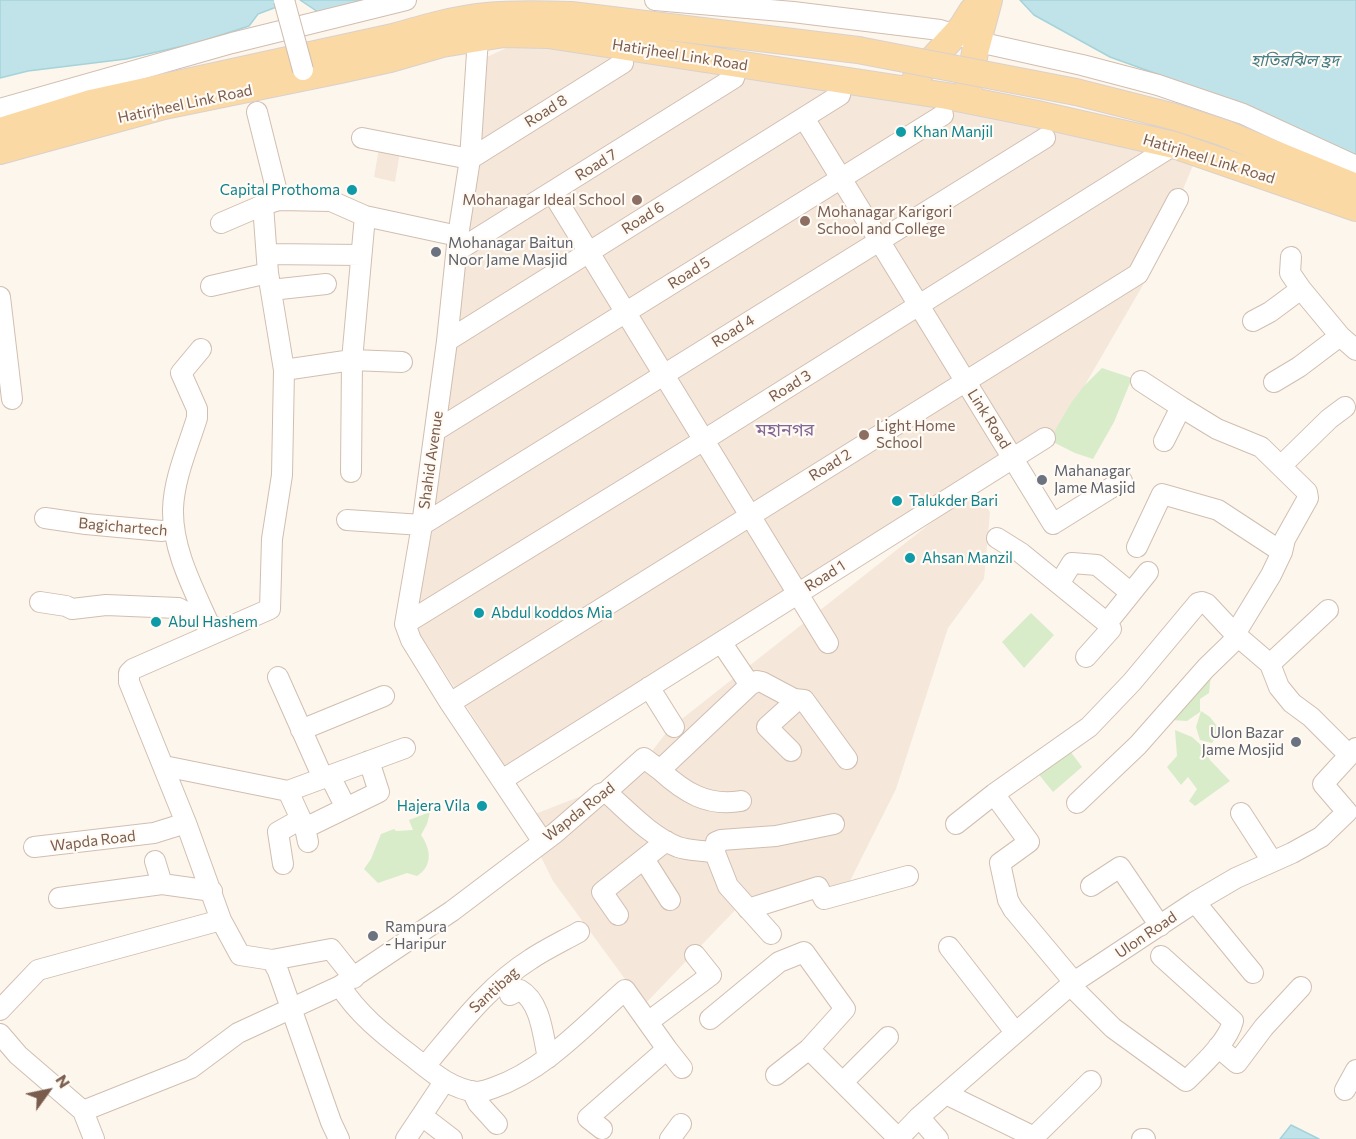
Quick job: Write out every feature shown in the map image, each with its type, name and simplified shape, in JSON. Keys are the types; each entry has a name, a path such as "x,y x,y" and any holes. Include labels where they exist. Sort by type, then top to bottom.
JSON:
{"main road":[{"path":"0,131 91,103 393,37 440,24 486,16 571,15 858,50 1076,92 1175,117 1224,133 1356,187"},
{"path":"891,89 917,77 976,24"},
{"path":"952,104 976,24"},
{"path":"976,24 1013,100 1023,108 1037,114"},
{"name":"Hatirjheel Link Road","path":"0,151 164,106 390,59 442,44 504,34 548,35 798,72 891,89 952,104 1037,114 1174,145 1356,208"},
{"path":"91,103 103,108 164,106"}],"street":[{"path":"284,0 303,70"},
{"path":"0,109 232,43 406,0"},
{"path":"655,0 793,12 940,30 976,24 1083,65 1158,85 1243,114 1356,166"},
{"name":"Shahid Avenue","path":"405,624 422,525 447,341 457,243 470,159 478,38"},
{"name":"Road 8","path":"470,159 622,63"},
{"name":"Road 7","path":"457,243 552,192 734,78"},
{"name":"Road 6","path":"447,341 840,95"},
{"name":"Road 5","path":"435,431 841,178 952,104"},
{"path":"257,112 271,203 268,272 284,369 285,416 282,475 272,539 270,609 215,628 129,673 129,682 186,822 221,920 240,955 272,960 331,949 347,982 356,1008 384,1035 444,1082 472,1091 480,1092 510,1081 548,1058 625,990 682,1068"},
{"name":"Link Road","path":"804,118 1012,458"},
{"path":"362,138 470,159"},
{"name":"Road 4","path":"422,525 1044,138"},
{"name":"Road 3","path":"405,624 704,440 1174,145"},
{"path":"552,192 828,643"},
{"name":"Road 2","path":"450,703 1138,274 1178,199"},
{"path":"221,223 271,203 332,201 365,216 457,243"},
{"path":"351,472 352,360 365,216"},
{"path":"211,286 268,272 361,255"},
{"path":"1291,257 1290,273 1301,289 1340,336 1356,350"},
{"path":"268,272 326,284"},
{"path":"1253,321 1270,312 1301,289"},
{"path":"0,297 12,399"},
{"path":"1274,382 1340,336"},
{"path":"174,529 173,507 178,479 197,418 197,409 181,374 201,349"},
{"path":"284,369 352,360 402,362"},
{"path":"1077,803 1138,745 1236,636 1271,576 1285,539 1308,495 1282,465 1261,447 1218,429 1142,381"},
{"path":"1164,441 1181,407"},
{"path":"1282,465 1329,419 1345,407"},
{"name":"Road 1","path":"502,780 1045,438"},
{"path":"1012,458 1053,524 1122,481"},
{"path":"1137,547 1162,494 1218,510 1282,552"},
{"name":"Bagichartech","path":"45,518 162,531 174,529 184,566 215,628"},
{"path":"347,520 422,525"},
{"path":"997,538 1021,553 1111,628 1086,657"},
{"path":"1059,584 1072,563 1084,563 1097,565 1131,592"},
{"path":"1107,623 1148,572"},
{"path":"40,602 72,609 106,605 178,608 215,628"},
{"path":"956,824 994,794 1089,727 1132,682 1198,603 1202,602 1207,604 1236,636 1270,664 1279,687 1292,703 1353,752"},
{"path":"1270,664 1328,610"},
{"path":"405,624 411,640 450,703 543,842"},
{"path":"721,642 750,685"},
{"path":"278,677 302,730 346,808"},
{"path":"741,801 718,803 694,796 678,787 660,770 757,681 797,700 804,700 847,759"},
{"path":"649,687 674,727"},
{"path":"302,730 384,696"},
{"path":"791,752 767,726 797,700"},
{"path":"164,766 288,791 405,748"},
{"name":"Ulon Road","path":"898,1138 1015,1032 1072,984 1236,878 1292,853 1352,816 1323,783 1353,752"},
{"name":"Wapda Road","path":"83,1111 190,1068 238,1033 347,982 452,910 543,842 644,759 660,770"},
{"path":"283,864 278,832 305,830 379,792 369,761"},
{"path":"288,791 305,830"},
{"path":"606,792 653,834 689,850 715,852"},
{"path":"994,794 1029,842 1000,863 1008,900 1021,921 1072,984 1113,1028 1186,1081 1218,1047 1233,1021 1161,956"},
{"path":"1241,813 1272,861"},
{"name":"Wapda Road","path":"34,847 154,833 186,822"},
{"path":"771,933 728,886 715,852 716,842 776,836 834,824"},
{"path":"618,915 602,892 666,841"},
{"path":"644,859 670,900"},
{"path":"155,861 162,884"},
{"path":"1090,886 1120,867 1160,926"},
{"path":"748,909 818,887 824,899 908,876"},
{"path":"59,898 162,884 212,891"},
{"path":"1196,902 1253,973"},
{"path":"0,1009 38,970 221,920"},
{"name":"Santibag","path":"425,1066 466,1016 498,984 530,959 579,932"},
{"path":"949,947 1015,1032"},
{"path":"710,1020 780,962 804,952 845,1010 809,1049 776,1075"},
{"path":"648,1022 711,975 695,955"},
{"path":"272,960 339,1139"},
{"path":"1218,1047 1237,1063 1264,1027 1301,987"},
{"name":"Santibag","path":"510,995 520,990 534,1005 548,1058"},
{"path":"0,1034 18,1055 83,1111 94,1139"},
{"path":"843,1082 888,1037"},
{"path":"602,1130 588,1118 667,1049"},
{"path":"809,1049 898,1138"},
{"path":"1345,1090 1356,1070"},
{"path":"406,1139 444,1082"},
{"path":"946,1094 1034,1137 1091,1082"},
{"path":"472,1091 478,1104 497,1124"},
{"path":"422,1116 452,1139"},
{"path":"919,1117 938,1139"}],"shaded area":[{"path":"525,39 975,109 1194,163 1143,285 1060,428 508,771 409,617 487,57"},
{"path":"379,148 400,152 395,182 374,177"},
{"path":"974,489 990,512 984,579 948,628 896,789 841,899 787,899 741,904 644,1005 553,881 522,819 623,780 646,759 669,729"}],"green space":[{"path":"1102,368 1132,378 1114,422 1093,459 1055,443 1054,432 1083,387"},
{"path":"1031,613 1054,635 1024,668 1002,642"},
{"path":"1211,675 1209,693 1200,699 1200,712 1187,721 1170,720"},
{"path":"1201,711 1210,717 1220,730 1212,743 1200,740 1196,727"},
{"path":"1175,730 1192,737 1202,746 1210,760 1230,781 1195,806 1189,801 1197,789 1188,777 1181,785 1167,767 1177,756"},
{"path":"1067,747 1082,767 1053,792 1036,771"},
{"path":"430,812 421,835 427,846 429,857 426,867 417,876 407,873 378,883 364,869 371,859 381,834 394,829 396,831 413,830 409,820"}],"water":[{"path":"0,0 295,0 258,14 249,26 196,43 126,59 28,71 0,78"},
{"path":"300,0 365,0 318,12"},
{"name":"হাতিরঝিল হ্রদ","path":"1020,0 1356,0 1356,155 1218,96 1110,57 1034,15"},
{"path":"1291,1125 1319,1139 1280,1139"}],"place":[{"name":"Khan Manjil","path":"901,132"},
{"name":"Capital Prothoma","path":"352,190"},
{"name":"Mohanagar Ideal School","path":"637,200"},
{"name":"Mohanagar Karigori School and College","path":"805,221"},
{"name":"Mohanagar Baitun Noor Jame Masjid","path":"436,252"},
{"name":"Light Home School","path":"864,435"},
{"name":"Mahanagar Jame Masjid","path":"1042,480"},
{"name":"Talukder Bari","path":"897,501"},
{"name":"Ahsan Manzil","path":"910,558"},
{"name":"Abdul koddos Mia","path":"479,613"},
{"name":"Abul Hashem","path":"156,622"},
{"name":"Ulon Bazar Jame Mosjid","path":"1296,742"},
{"name":"Hajera Vila","path":"482,806"},
{"name":"Rampura - Haripur","path":"373,936"}],"district":[{"name":"মহানগর","path":"785,430"}]}
